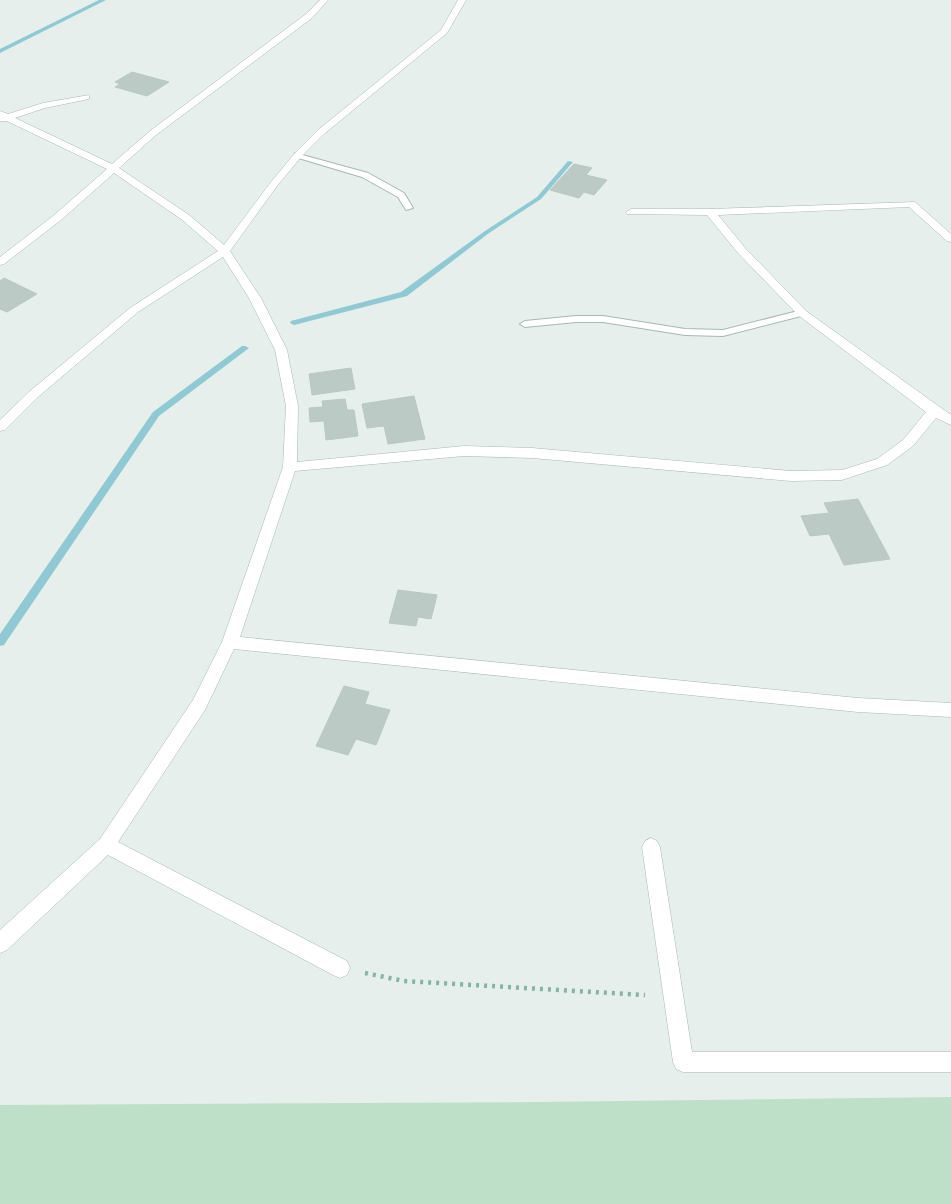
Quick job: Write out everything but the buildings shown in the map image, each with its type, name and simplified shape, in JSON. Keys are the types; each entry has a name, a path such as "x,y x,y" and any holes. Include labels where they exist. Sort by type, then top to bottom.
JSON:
{"street":[{"path":"0,262 57,218 153,133 309,16 324,0"},
{"path":"0,427 34,394 134,310 225,251 274,184 298,155 328,126 444,31 462,0"},
{"path":"2,118 43,106 86,97"},
{"path":"0,943 106,845 199,705 230,642 290,467 292,406 281,350 255,298 225,251 185,216 113,168 2,118"},
{"path":"631,212 710,212 911,204 951,239"},
{"path":"710,212 742,251 802,313 934,411 951,421"},
{"path":"290,467 464,451 532,453 791,476 842,475 882,462 908,443 934,411"},
{"path":"230,642 858,705 951,710"},
{"path":"106,845 340,968"},
{"path":"651,847 683,1062 951,1062"}],"lane":[{"path":"298,155 365,175 401,195 409,208"},
{"path":"526,324 576,319 603,319 684,332 722,333 802,313"}],"path":[{"path":"340,968 404,981 672,997"}],"green space":[{"path":"951,1097 951,1204 0,1204 0,1105 538,1102"}],"waterway":[{"path":"0,51 103,0"},
{"path":"294,323 404,294 487,232 539,198 570,162"},
{"path":"0,642 156,414 245,348"}]}
